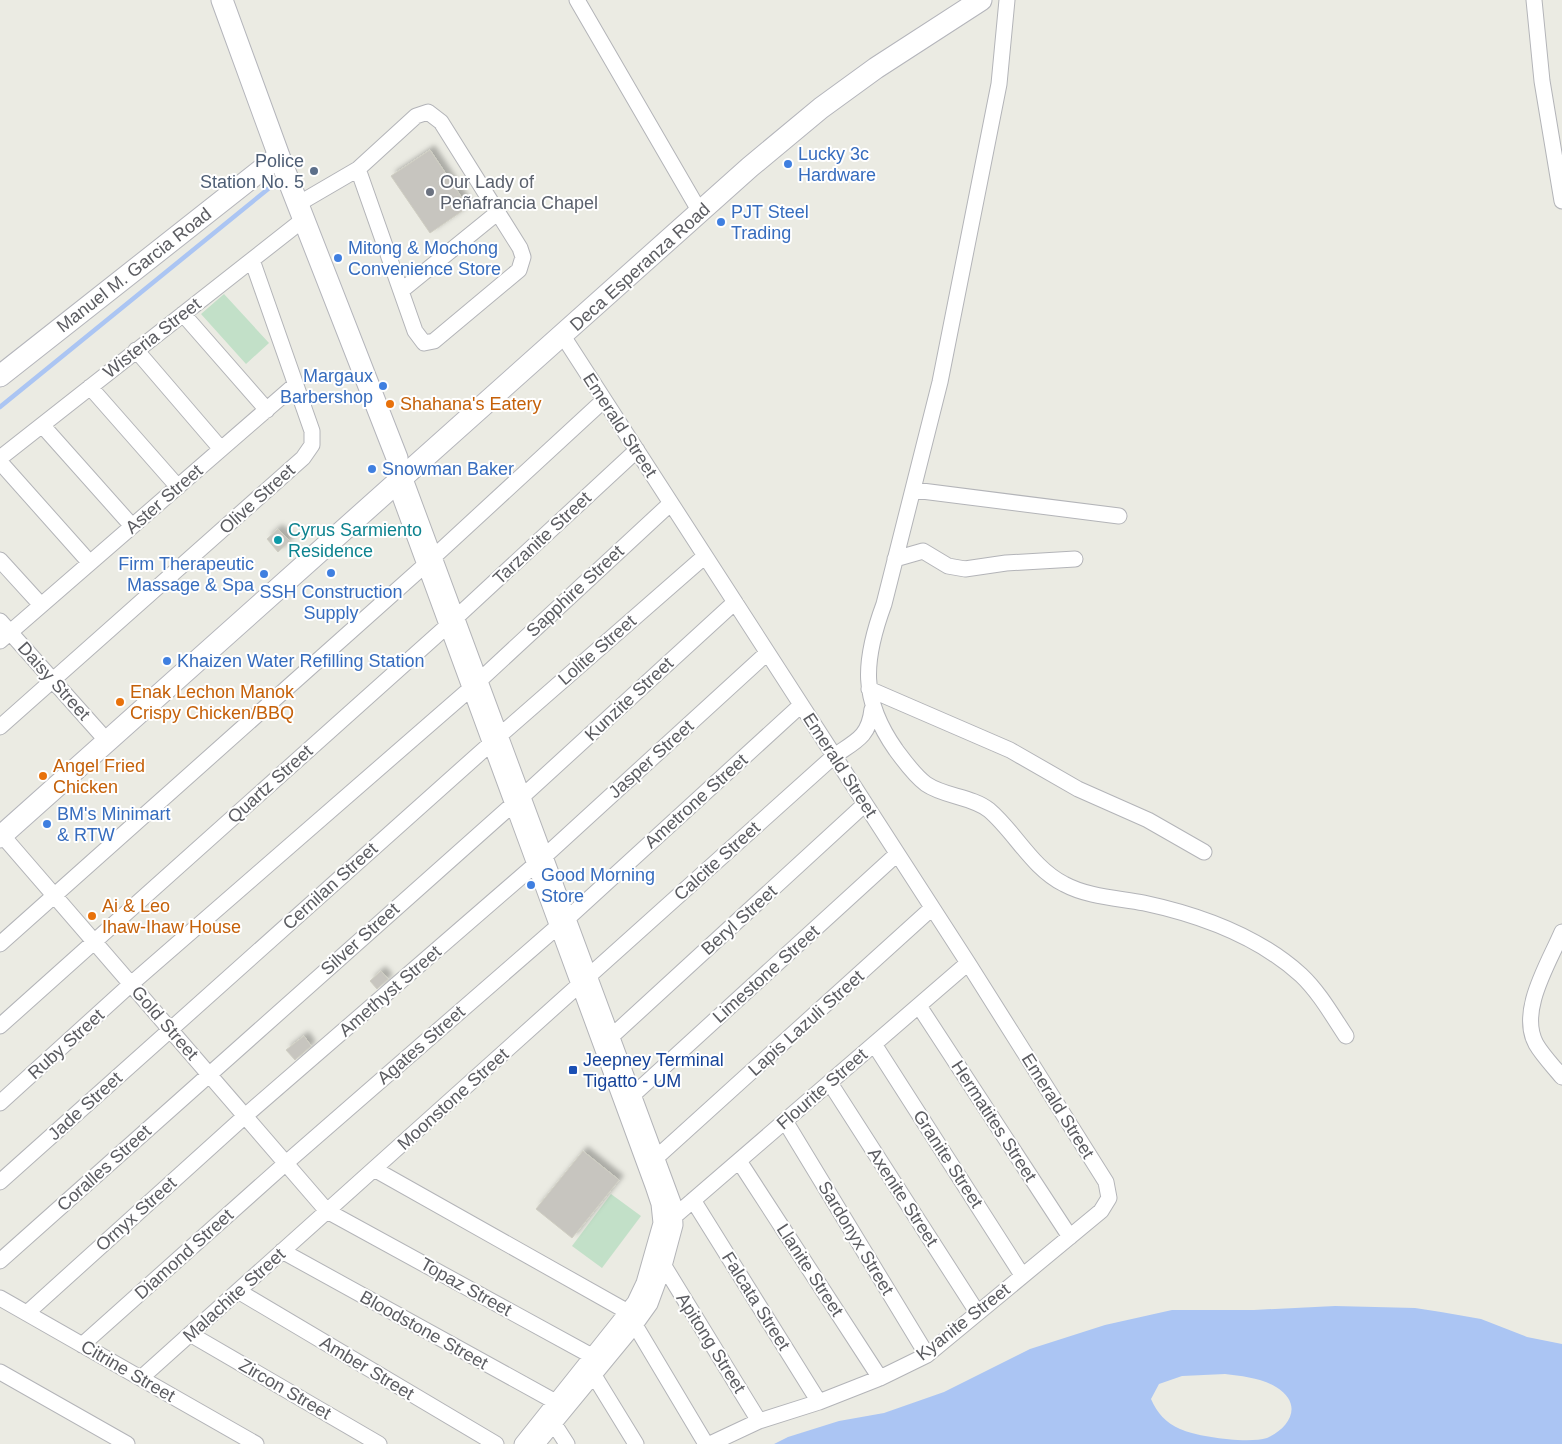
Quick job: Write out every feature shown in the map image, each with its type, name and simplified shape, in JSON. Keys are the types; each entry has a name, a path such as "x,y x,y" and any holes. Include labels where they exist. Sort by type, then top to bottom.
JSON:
{"street":[{"path":"222,0 398,472 540,861 562,923 578,986 661,1214 659,1232 632,1319"},
{"path":"577,0 700,212"},
{"name":"Deca Esperanza Road","path":"1,836 107,741 398,472 563,336 700,212 821,108 876,68 981,0"},
{"path":"1007,0 999,84 940,382 914,490 873,639 869,689 872,709 883,732 915,774 927,785 980,804 990,810 1027,853 1062,884 1082,892 1190,915 1254,942 1301,976 1325,1004 1346,1036"},
{"path":"1534,0 1542,81 1562,201"},
{"name":"Wisteria Street","path":"0,458 252,260 301,212 358,169 416,116 428,112 441,122 497,213"},
{"name":"Manuel M. Garcia Road","path":"0,376 279,156"},
{"path":"358,169 401,291 417,336 424,343 434,342 512,277 522,263 520,248 497,213 401,291"},
{"name":"Olive Street","path":"0,727 303,458 313,440 296,385 252,260"},
{"path":"183,314 267,410"},
{"name":"Emerald Street","path":"563,336 968,963 1106,1182 1109,1198"},
{"path":"136,350 221,449"},
{"name":"Aster Street","path":"3,631 41,605 296,385"},
{"path":"90,387 178,486"},
{"path":"0,944 430,561 604,400"},
{"path":"42,425 132,526"},
{"name":"Tarzanite Street","path":"452,621 637,450"},
{"path":"0,462 90,563"},
{"path":"914,490 1119,516"},
{"name":"Sapphire Street","path":"131,984 475,685 670,503"},
{"path":"895,559 923,551 948,566 965,569 1006,563 1075,559"},
{"name":"Lolite Street","path":"495,739 705,556"},
{"path":"0,560 41,605"},
{"name":"Kunzite Street","path":"518,801 735,602"},
{"name":"Quartz Street","path":"0,1026 452,621"},
{"name":"Daisy Street","path":"3,631 53,680 107,741"},
{"name":"Jasper Street","path":"540,861 767,653"},
{"path":"869,689 1010,750 1078,789 1148,820 1204,852"},
{"name":"Ametrone Street","path":"562,923 801,705"},
{"name":"Calcite Street","path":"578,986 834,756 860,739 868,730 872,709"},
{"name":"Cernilan Street","path":"170,1029 495,739"},
{"name":"Silver Street","path":"209,1074 518,801"},
{"name":"Beryl Street","path":"612,1036 866,804"},
{"name":"Gold Street","path":"1,836 327,1211"},
{"name":"Limestone Street","path":"634,1094 898,854"},
{"name":"Amethyst Street","path":"245,1116 540,861"},
{"name":"Lapis Lazuli Street","path":"657,1157 932,908"},
{"path":"522,1444 556,1412 632,1319 650,1304 664,1266 676,1215 657,1157 590,976 562,923"},
{"name":"Agates Street","path":"286,1163 562,923"},
{"path":"1562,932 1534,996 1529,1020 1536,1044 1562,1078"},
{"name":"Flourite Street","path":"676,1215 968,963"},
{"name":"Ruby Street","path":"0,1103 131,984"},
{"name":"Moonstone Street","path":"327,1211 578,986"},
{"name":"Hermatites Street","path":"919,1006 1070,1237"},
{"name":"Jade Street","path":"0,1182 170,1029"},
{"name":"Granite Street","path":"874,1044 1022,1275"},
{"name":"Coralles Street","path":"0,1261 209,1074"},
{"name":"Axenite Street","path":"830,1083 976,1312"},
{"name":"Ornyx Street","path":"26,1313 245,1116"},
{"name":"Sardonyx Street","path":"785,1121 927,1355"},
{"name":"Llanite Street","path":"739,1161 880,1378"},
{"name":"Diamond Street","path":"82,1345 286,1163"},
{"path":"374,1169 632,1319 708,1444"},
{"name":"Kyanite Street","path":"708,1444 759,1421 819,1402 880,1378 927,1355 976,1312 1101,1211 1109,1198"},
{"name":"Falcata Street","path":"693,1200 819,1402"},
{"name":"Malachite Street","path":"141,1378 327,1211"},
{"name":"Topaz Street","path":"327,1211 595,1365"},
{"name":"Bloodstone Street","path":"282,1251 556,1412"},
{"name":"Apitong Street","path":"664,1266 759,1421"},
{"name":"Amber Street","path":"238,1291 496,1444"},
{"name":"Citrine Street","path":"0,1298 256,1444"},
{"name":"Zircon Street","path":"190,1334 379,1444"},
{"path":"595,1365 636,1444"},
{"path":"0,1372 127,1444"},
{"path":"538,1444 556,1412"},
{"path":"556,1412 567,1444"}],"green space":[{"path":"224,294 269,343 246,364 201,314"},
{"path":"611,1194 641,1216 602,1268 572,1246"}],"water":[{"path":"1335,1306 1415,1308 1481,1319 1527,1337 1562,1344 1562,1444 774,1444 788,1437 839,1421 884,1413 944,1392 1030,1349 1105,1325 1172,1310 1254,1310","holes":["1225,1374 1264,1381 1285,1394 1292,1408 1291,1415 1282,1428 1275,1434 1259,1440 1223,1439 1199,1435 1170,1424 1159,1413 1151,1399 1159,1384 1182,1376"]}],"building":[{"name":"Our Lady of Peñafrancia Chapel","path":"430,150 468,207 430,233 391,176"},
{"name":"Cyrus Sarmiento Residence","path":"278,529 290,541 278,552 267,539"},
{"path":"381,971 388,979 377,989 370,981"},
{"path":"304,1036 311,1046 295,1060 286,1050"},
{"path":"583,1151 619,1180 572,1238 536,1209"}],"waterway":[{"path":"0,407 273,185"}],"place":[{"name":"Lucky 3c Hardware","path":"788,164"},
{"name":"Police Station No. 5","path":"314,171"},
{"name":"Our Lady of Peñafrancia Chapel","path":"430,192"},
{"name":"PJT Steel Trading","path":"721,222"},
{"name":"Mitong & Mochong Convenience Store","path":"338,258"},
{"name":"Margaux Barbershop","path":"383,386"},
{"name":"Shahana's Eatery","path":"390,404"},
{"name":"Snowman Baker","path":"372,469"},
{"name":"Cyrus Sarmiento Residence","path":"278,540"},
{"name":"SSH Construction Supply","path":"331,573"},
{"name":"Firm Therapeutic Massage & Spa","path":"264,574"},
{"name":"Khaizen Water Refilling Station","path":"167,661"},
{"name":"Enak Lechon Manok Crispy Chicken/BBQ","path":"120,702"},
{"name":"Angel Fried Chicken","path":"43,776"},
{"name":"BM's Minimart & RTW","path":"47,824"},
{"name":"Good Morning Store","path":"531,885"},
{"name":"Ai & Leo Ihaw-Ihaw House","path":"92,916"},
{"name":"Jeepney Terminal Tigatto - UM","path":"573,1070"}]}
